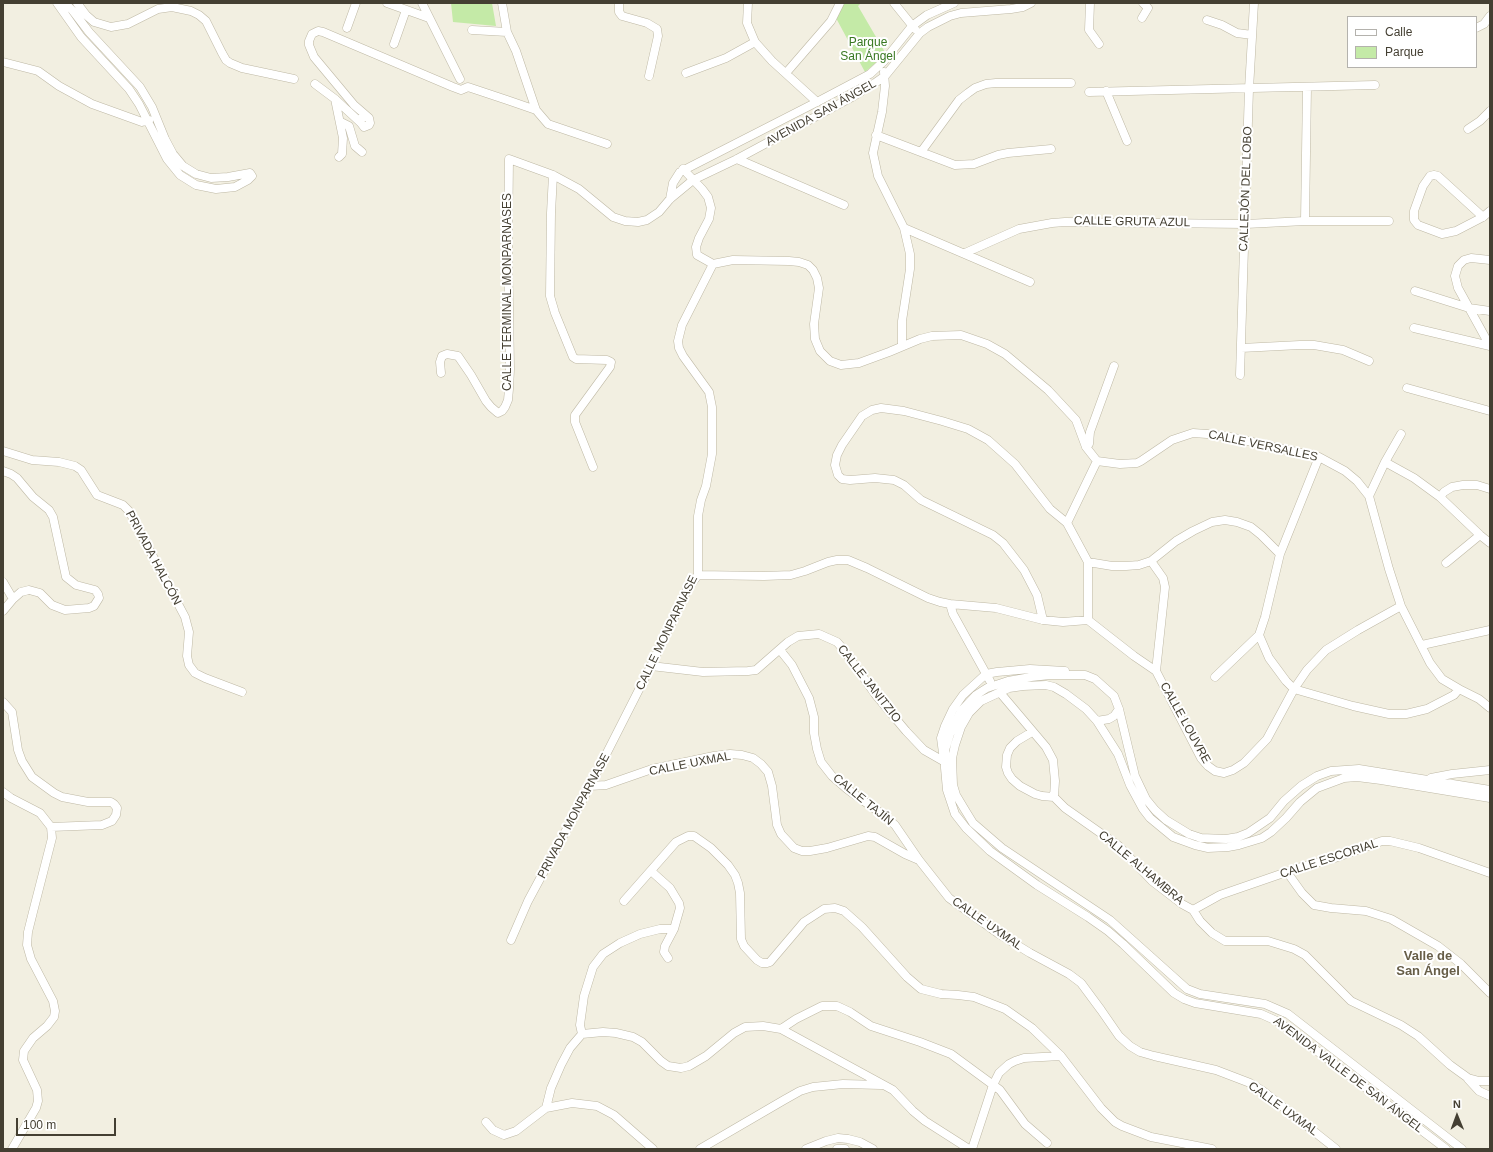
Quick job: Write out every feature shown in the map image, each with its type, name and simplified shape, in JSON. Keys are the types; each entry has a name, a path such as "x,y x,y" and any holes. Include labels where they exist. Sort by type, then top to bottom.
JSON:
{"street":[{"path":"57,3 78,34 135,97 149,120 166,159 180,175 187,181 206,188 228,189 240,185 252,176 251,173 246,173 228,177 211,178 196,174 183,166 173,154 152,107 140,87 89,32 65,3"},
{"path":"77,3 86,15 94,22 111,27 128,24 158,9 172,7 191,11 206,21 226,60 230,63 242,68 294,79"},
{"path":"347,28 356,3"},
{"path":"388,3 429,18"},
{"path":"422,3 460,79"},
{"path":"502,3 507,32 516,51 536,110 548,124 607,144"},
{"path":"619,3 619,12 622,16 647,22 657,29 658,36 649,76"},
{"path":"748,3 747,23 755,42 818,102"},
{"path":"786,73 831,21 840,3"},
{"path":"894,3 912,26 920,33"},
{"name":"AVENIDA SAN ÁNGEL","path":"683,169 818,102 870,74 884,61 912,26 927,15 954,3"},
{"name":"AVENIDA SAN ÁNGEL","path":"509,159 553,175 585,193 613,217 625,221 638,222 652,217 670,199 693,180 737,159 854,96 885,76 920,33 939,21 960,13 1011,9 1023,7 1031,3"},
{"path":"1090,3 1088,30 1099,44"},
{"path":"1142,18 1148,8 1143,3"},
{"name":"CALLEJÓN DEL LOBO","path":"1240,375 1246,224 1249,89 1254,3"},
{"path":"394,44 406,10"},
{"path":"1477,28 1484,24 1490,16"},
{"path":"1207,20 1222,25 1237,34 1252,35"},
{"path":"472,30 507,32"},
{"path":"315,84 335,99 361,124 360,120 363,117 366,117 354,105 314,57 309,41 312,34 318,31 453,88 461,90 468,87 536,110"},
{"path":"686,73 726,58 755,42"},
{"path":"884,61 885,86 882,112 873,153 878,176 904,228 910,254 910,269 902,321 902,346"},
{"path":"3,62 38,71 59,86 92,104 142,122 149,120"},
{"path":"921,152 959,100 975,88 986,84 996,83 1071,83"},
{"path":"1089,92 1375,85"},
{"path":"1305,221 1307,87"},
{"path":"1106,92 1127,141"},
{"path":"335,99 341,122 344,144 342,154 339,158"},
{"path":"1468,129 1480,121 1490,111"},
{"path":"341,122 349,126 355,146 362,152"},
{"path":"876,135 946,163 964,165 974,164 1008,153 1051,149"},
{"name":"CALLE TERMINAL MONPARNASES","path":"441,373 440,362 442,356 447,354 458,356 491,408 498,413 505,407 508,400 510,369 508,249 509,159"},
{"path":"737,159 844,205"},
{"path":"670,199 673,183 683,169 702,188 708,198 711,208 709,220 699,238 696,247 697,255 712,264 733,260 769,260 799,262 810,267 817,278 819,288 814,324 815,339 823,356 836,364 847,365 859,363 920,338 932,336 961,335 987,344 1005,354 1048,390 1076,420 1086,447 1097,461 1067,523"},
{"path":"553,175 550,296 555,313 573,357 576,359 607,360 612,362 610,367 575,415 575,422 593,467"},
{"path":"1483,217 1438,176 1434,175 1430,176 1423,186 1414,211 1414,220 1418,225 1427,230 1442,234 1449,233 1483,217 1490,212"},
{"name":"CALLE GRUTA AZUL","path":"965,253 1019,229 1052,223 1246,224 1305,221 1389,221"},
{"path":"904,228 1030,282"},
{"path":"1490,260 1464,260 1458,266 1455,276 1456,284 1490,346"},
{"name":"CALLE MONPARNASE","path":"618,729 651,666 688,588 698,575 698,516 712,454 712,407 709,392 683,356 679,348 678,341 682,325 712,264"},
{"path":"1415,291 1470,308 1490,311"},
{"path":"1414,328 1490,346"},
{"path":"1241,348 1300,345 1314,346 1343,350 1369,361"},
{"path":"1086,447 1089,444 1090,432 1114,366"},
{"path":"1407,388 1490,411"},
{"path":"698,575 756,576 791,574 805,571 828,562 848,560 868,568 928,598 950,604 996,608 1042,620 1063,622 1088,620 1088,562 1067,523 1050,509 1015,464 988,440 968,429 904,411 881,408 872,410 862,416 837,455 835,465 836,471 842,479 850,480 880,478 894,480 904,485 921,500 993,535 1003,543 1024,570 1037,595 1042,620"},
{"name":"CALLE VERSALLES","path":"1097,461 1114,464 1136,463 1142,461 1172,440 1193,434 1207,434 1230,437 1319,457 1345,471 1357,481 1369,496 1401,606 1430,663 1442,679 1479,699 1490,708"},
{"path":"1369,496 1385,462 1401,434"},
{"name":"PRIVADA HALCÓN","path":"3,451 32,460 59,462 75,466 81,470 97,495 123,505 130,511 184,617 189,632 187,656 190,665 195,673 242,692"},
{"path":"1215,677 1259,635 1266,617 1280,554 1319,457"},
{"path":"1385,462 1414,478 1440,496 1490,543"},
{"path":"3,471 17,478 33,497 49,510 54,517 66,577 76,585 95,590 99,598 94,606 69,610 58,608 52,605 40,594 29,590 21,592 3,611"},
{"path":"1440,496 1452,487 1462,485 1477,485 1490,489"},
{"path":"1088,562 1112,566 1139,565 1151,561 1176,541 1192,531 1212,522 1225,520 1251,527 1280,554"},
{"path":"1446,563 1480,534"},
{"path":"1151,561 1163,578 1165,587 1156,670"},
{"path":"3,582 13,599"},
{"path":"950,604 953,614 988,678"},
{"name":"CALLE LOUVRE","path":"1088,620 1134,656 1156,670 1201,758 1215,771 1224,773 1233,770 1244,763 1267,739 1294,689 1308,670 1326,650 1401,606"},
{"path":"1422,645 1490,630"},
{"name":"CALLE JANITZIO","path":"651,666 703,672 756,670 788,642 798,636 819,634 837,642 874,694 924,750 945,760"},
{"path":"1259,635 1269,658 1286,681 1294,689 1371,711 1397,714 1427,709 1454,695 1459,689"},
{"name":"CALLE TAJÍN","path":"780,650 792,665 809,698 814,717 816,749 820,762 832,776 847,789 886,817 894,825 919,860"},
{"path":"945,760 941,744 944,726 953,709 963,695 997,672 1030,669 1054,670 1085,675 1096,679 1114,696 1119,708 1132,764 1146,799 1166,820 1189,834 1201,838 1226,839 1238,837 1248,832 1270,818 1284,801 1300,786 1324,772 1331,770 1359,769 1490,790"},
{"name":"AVENIDA VALLE DE SAN ÁNGEL","path":"1085,675 1050,676 1023,679 996,685 976,695 961,711 950,734 945,750 947,790 955,814 966,828 990,851 1027,879 1108,931 1174,993 1184,999 1209,1006 1261,1014 1279,1022 1446,1149"},
{"name":"AVENIDA VALLE DE SAN ÁNGEL","path":"1462,1149 1288,1014 1265,1004 1200,994 1187,989 1110,920 1002,848 973,823 956,795 953,785 952,758 961,727 975,705 997,692 1023,686 1046,685 1054,687 1074,700 1097,721 1118,754 1130,785 1143,809 1150,818 1173,837 1196,845 1213,848 1228,847 1262,838 1271,832 1317,788 1344,778 1357,777 1381,780 1487,799"},
{"path":"1032,732 1017,741 1010,748 1006,762 1008,773 1020,786 1029,792 1042,796 1054,797 1055,781 1053,760 1046,747 1003,696 1027,690 1040,690 1051,691 1074,700"},
{"path":"3,702 12,712 18,750 22,761 32,777 54,793 62,796 88,802 111,802 117,808 116,815 112,820 102,825 51,827"},
{"path":"1097,721 1110,719 1119,708"},
{"name":"PRIVADA MONPARNASE","path":"511,940 528,901 590,786 618,729"},
{"name":"CALLE UXMAL","path":"590,786 606,785 652,769 724,755 742,755 753,758 768,772 772,786 776,825 781,834 794,848 810,852 868,836 875,837 919,860 949,898 999,934 1069,974 1081,983 1119,1036 1130,1046 1147,1054 1216,1070 1250,1082 1336,1149"},
{"path":"1426,780 1452,774 1490,770"},
{"path":"3,792 40,813 51,827 52,838 28,932 27,945 31,959 53,1001 55,1010 54,1017 51,1022 33,1038 24,1050 23,1060 36,1090 38,1101 36,1108 12,1149"},
{"name":"CALLE ALHAMBRA","path":"1054,797 1065,808 1119,846 1152,881 1182,904 1193,910 1212,934 1225,940 1268,941 1294,949 1306,955 1351,1001 1401,1025 1418,1036 1468,1078 1479,1081 1490,1081"},
{"path":"624,901 676,842 688,836 694,836 728,865 735,876 740,893 741,939 744,946 757,960 762,963 770,962 804,922 824,909 835,908 844,911 862,927 907,977 921,989 941,994 958,994 974,997 1005,1009 1032,1028 1061,1056 1101,1108 1115,1122 1158,1139 1212,1149"},
{"name":"CALLE ESCORIAL","path":"1193,910 1220,895 1304,866 1335,858 1376,843 1390,841 1419,848 1490,872"},
{"path":"1027,879 1035,870"},
{"path":"652,871 670,888 679,903 680,908 674,929 665,946 664,952 668,958"},
{"path":"1287,872 1302,893 1314,905 1366,911 1391,919 1438,946 1461,964 1490,993"},
{"path":"1037,885 1044,877"},
{"path":"582,1034 580,1025 581,1014 588,980 593,967 604,954 620,943 640,934 660,929 674,929"},
{"path":"781,1029 800,1016 822,1006 837,1006 850,1012 871,1026 951,1054 1000,1090 1024,1124 1047,1143"},
{"path":"546,1108 551,1088 561,1066 570,1048 582,1034 602,1032 616,1033 633,1037 642,1042 665,1064 674,1068 681,1068 689,1066 706,1056 734,1033 745,1027 763,1026 781,1029 893,1090 908,1107 926,1121 969,1149"},
{"path":"972,1149 993,1085 999,1073 1015,1060 1024,1058 1061,1056"},
{"path":"1468,1078 1479,1091 1490,1096"},
{"path":"700,1149 784,1100 813,1087 843,1084 882,1085"},
{"path":"486,1122 493,1130 504,1135 516,1131 546,1108 572,1103 597,1106 614,1115 653,1149"},
{"path":"806,1149 826,1141 848,1138 873,1149"},
{"path":"837,1149 845,1149"}],"green space":[{"path":"451,3 492,3 496,26 453,22"},
{"name":"Parque San Ángel","path":"841,3 861,3 858,6 886,54 865,72 836,18"}],"district":[{"name":"Valle de San Ángel","path":"1428,964"}]}
